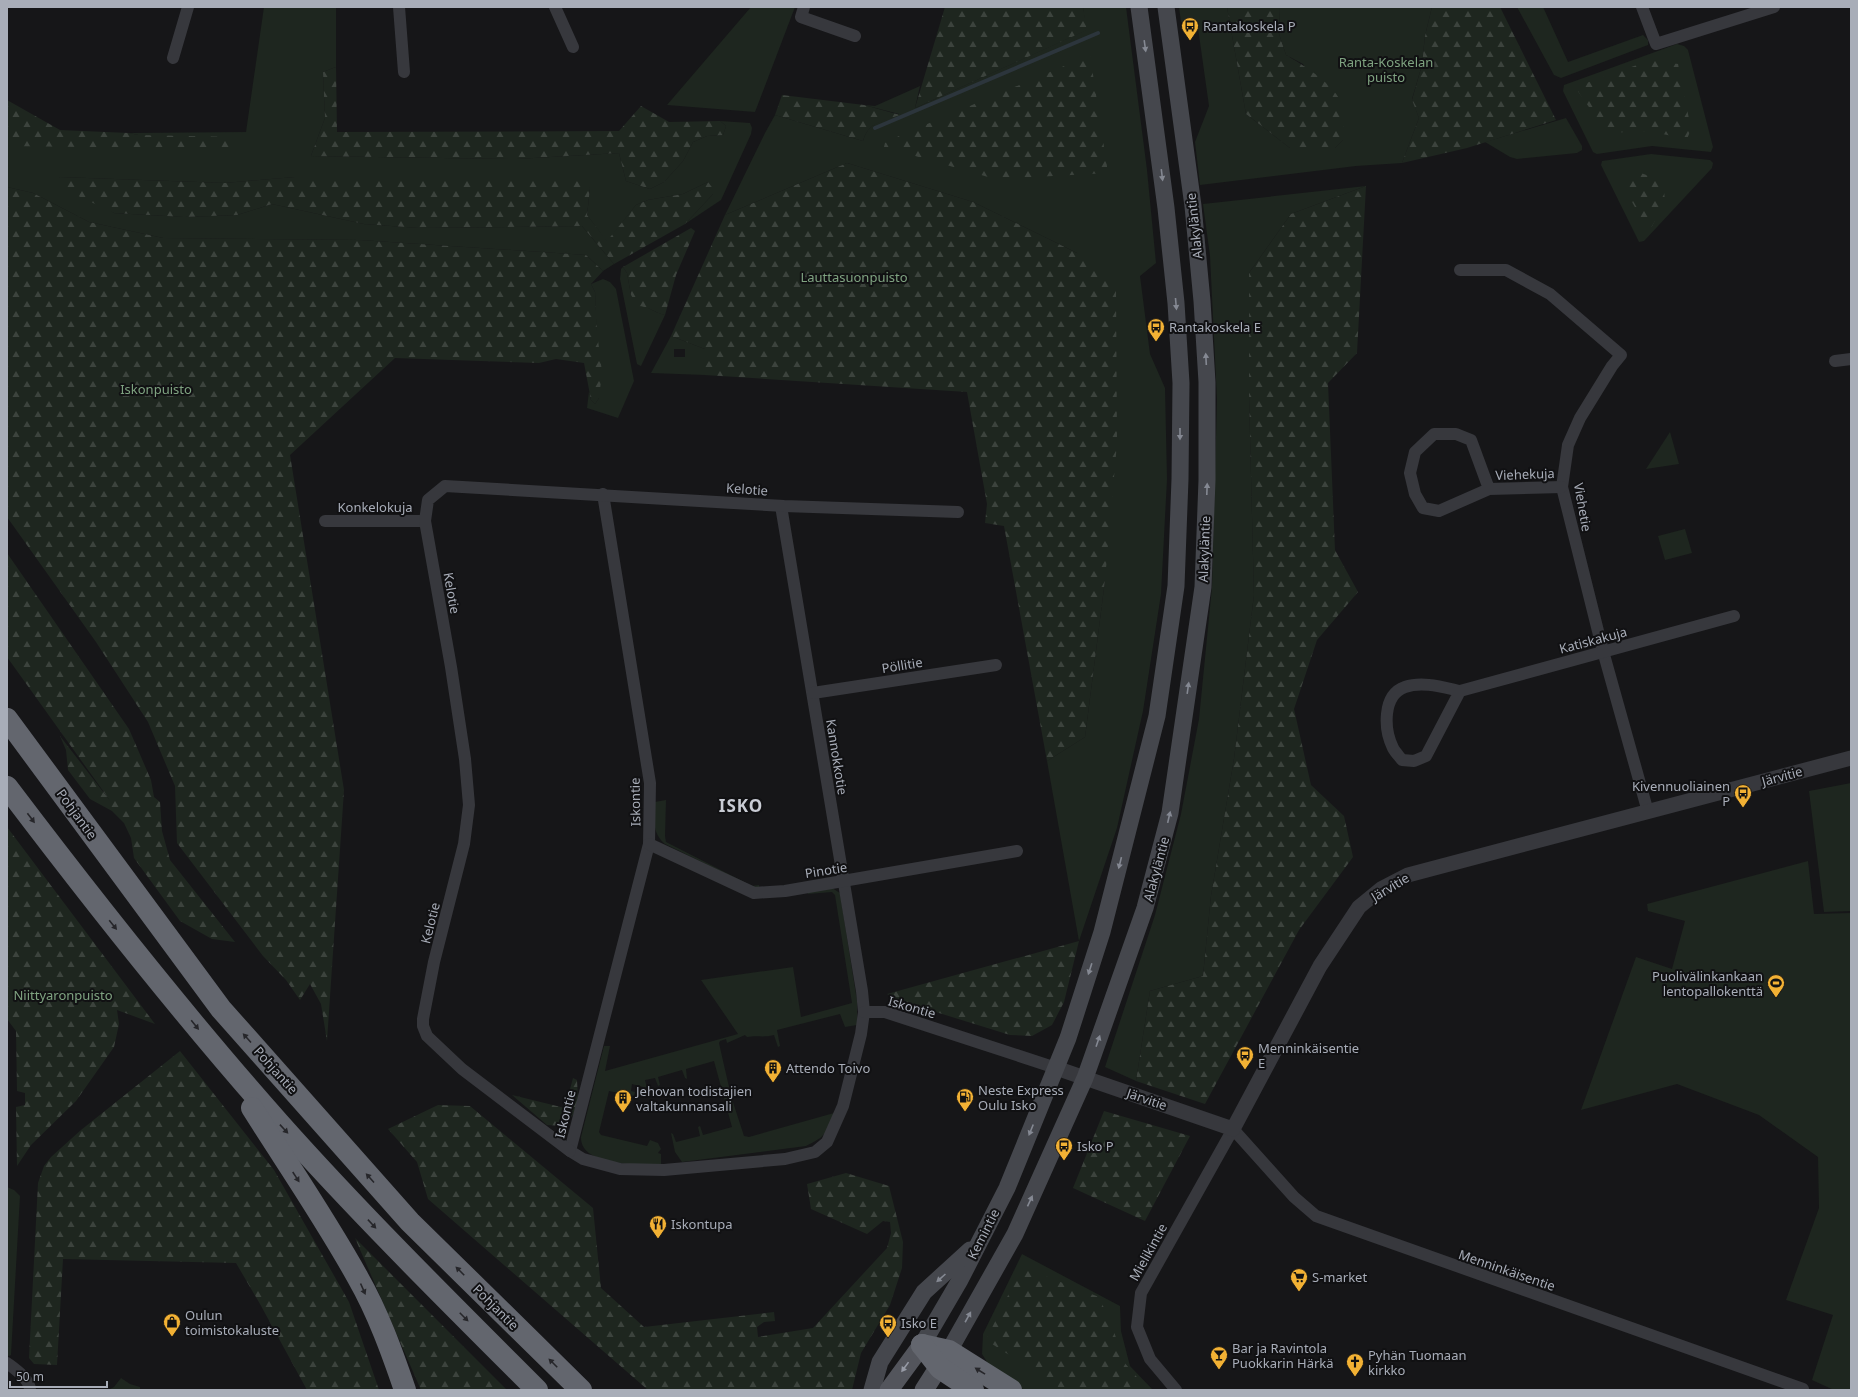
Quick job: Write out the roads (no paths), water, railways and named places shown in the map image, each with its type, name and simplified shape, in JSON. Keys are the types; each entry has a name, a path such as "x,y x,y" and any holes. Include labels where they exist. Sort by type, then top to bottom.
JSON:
{"highway":[{"name":"Pohjantie","path":"7,719 221,1008 410,1222 581,1390"},
{"path":"7,787 88,894 212,1047 280,1124 384,1237 537,1390"},
{"path":"212,1047 322,1217 359,1279 392,1354 405,1390"},
{"path":"922,1345 944,1359 1011,1390"},
{"path":"944,1359 973,1390"}],"main road":[{"name":"Alakyläntie","path":"1056,1068 1068,1038 1102,932 1158,716 1176,586 1180,479 1181,383 1176,303 1165,200 1139,7"},
{"name":"Alakyläntie","path":"1085,1078 1145,908 1170,813 1203,587 1207,480 1207,382 1202,301 1193,206 1166,7"},
{"name":"Kemintie","path":"889,1390 922,1345 960,1280 1007,1188 1056,1068"},
{"name":"Kemintie","path":"924,1390 944,1359 1015,1234 1085,1078"},
{"path":"872,1390 880,1362 924,1292 979,1241"}],"street":[{"path":"173,58 188,7"},
{"path":"399,7 404,72"},
{"path":"555,7 573,47"},
{"path":"804,7 801,17 855,36"},
{"path":"1642,7 1656,44 1774,7"},
{"name":"Viehetie","path":"1460,270 1506,270 1550,294 1621,355 1612,366 1580,418 1568,445 1562,487 1603,651 1648,812"},
{"path":"1835,360 1851,359"},
{"name":"Viehekuja","path":"1489,489 1471,440 1456,434 1434,434 1415,452 1410,473 1415,494 1423,508 1438,511 1489,489 1562,487"},
{"name":"Kelotie","path":"570,1151 462,1069 427,1036 423,1026 434,962 464,844 469,805 465,759 451,667 425,520 428,500 445,486 603,494 781,506 958,512"},
{"name":"Iskontie","path":"603,494 650,783 651,797 648,844 570,1151 583,1159 620,1169 664,1170 785,1159 815,1152 827,1142 842,1109 861,1034 864,1012 885,1012 1056,1068"},
{"name":"Kannokkotie","path":"781,506 864,1012"},
{"name":"Konkelokuja","path":"325,521 425,520"},
{"name":"Katiskakuja","path":"1460,691 1426,756 1414,761 1402,760 1393,748 1388,731 1387,710 1392,696 1404,687 1434,685 1460,691 1734,616"},
{"name":"Pöllitie","path":"813,694 996,665"},
{"name":"Järvitie","path":"1056,1068 1233,1129 1320,966 1359,907 1381,889 1408,875 1851,758"},
{"name":"Pinotie","path":"648,844 754,893 775,892 1017,851"},
{"name":"Menninkäisentie","path":"1233,1129 1294,1196 1316,1216 1803,1388"},
{"name":"Mielikintie","path":"1176,1390 1150,1359 1137,1327 1141,1293 1233,1129"},
{"path":"7,1363 25,1380 30,1386 30,1390"}],"waterway":[{"path":"875,128 1098,33"}],"place":[{"name":"Rantakoskela P","path":"1190,41"},
{"name":"Rantakoskela E","path":"1156,342"},
{"name":"Kivennuoliainen P","path":"1743,808"},
{"name":"Puolivälinkankaan lentopallokenttä","path":"1776,998"},
{"name":"Menninkäisentie E","path":"1245,1070"},
{"name":"Attendo Toivo","path":"773,1083"},
{"name":"Neste Express Oulu Isko","path":"965,1112"},
{"name":"Jehovan todistajien valtakunnansali","path":"623,1113"},
{"name":"Isko P","path":"1064,1161"},
{"name":"Iskontupa","path":"658,1239"},
{"name":"S-market","path":"1299,1292"},
{"name":"Oulun toimistokaluste","path":"172,1337"},
{"name":"Isko E","path":"888,1338"},
{"name":"Bar ja Ravintola Puokkarin Härkä","path":"1219,1370"},
{"name":"Pyhän Tuomaan kirkko","path":"1355,1377"}],"district":[{"name":"ISKO","path":"741,805"}],"park label":[{"name":"Ranta-Koskelan puisto","path":"1386,70"},
{"name":"Lauttasuonpuisto","path":"854,277"},
{"name":"Iskonpuisto","path":"156,389"},
{"name":"Niittyaronpuisto","path":"63,995"}]}
